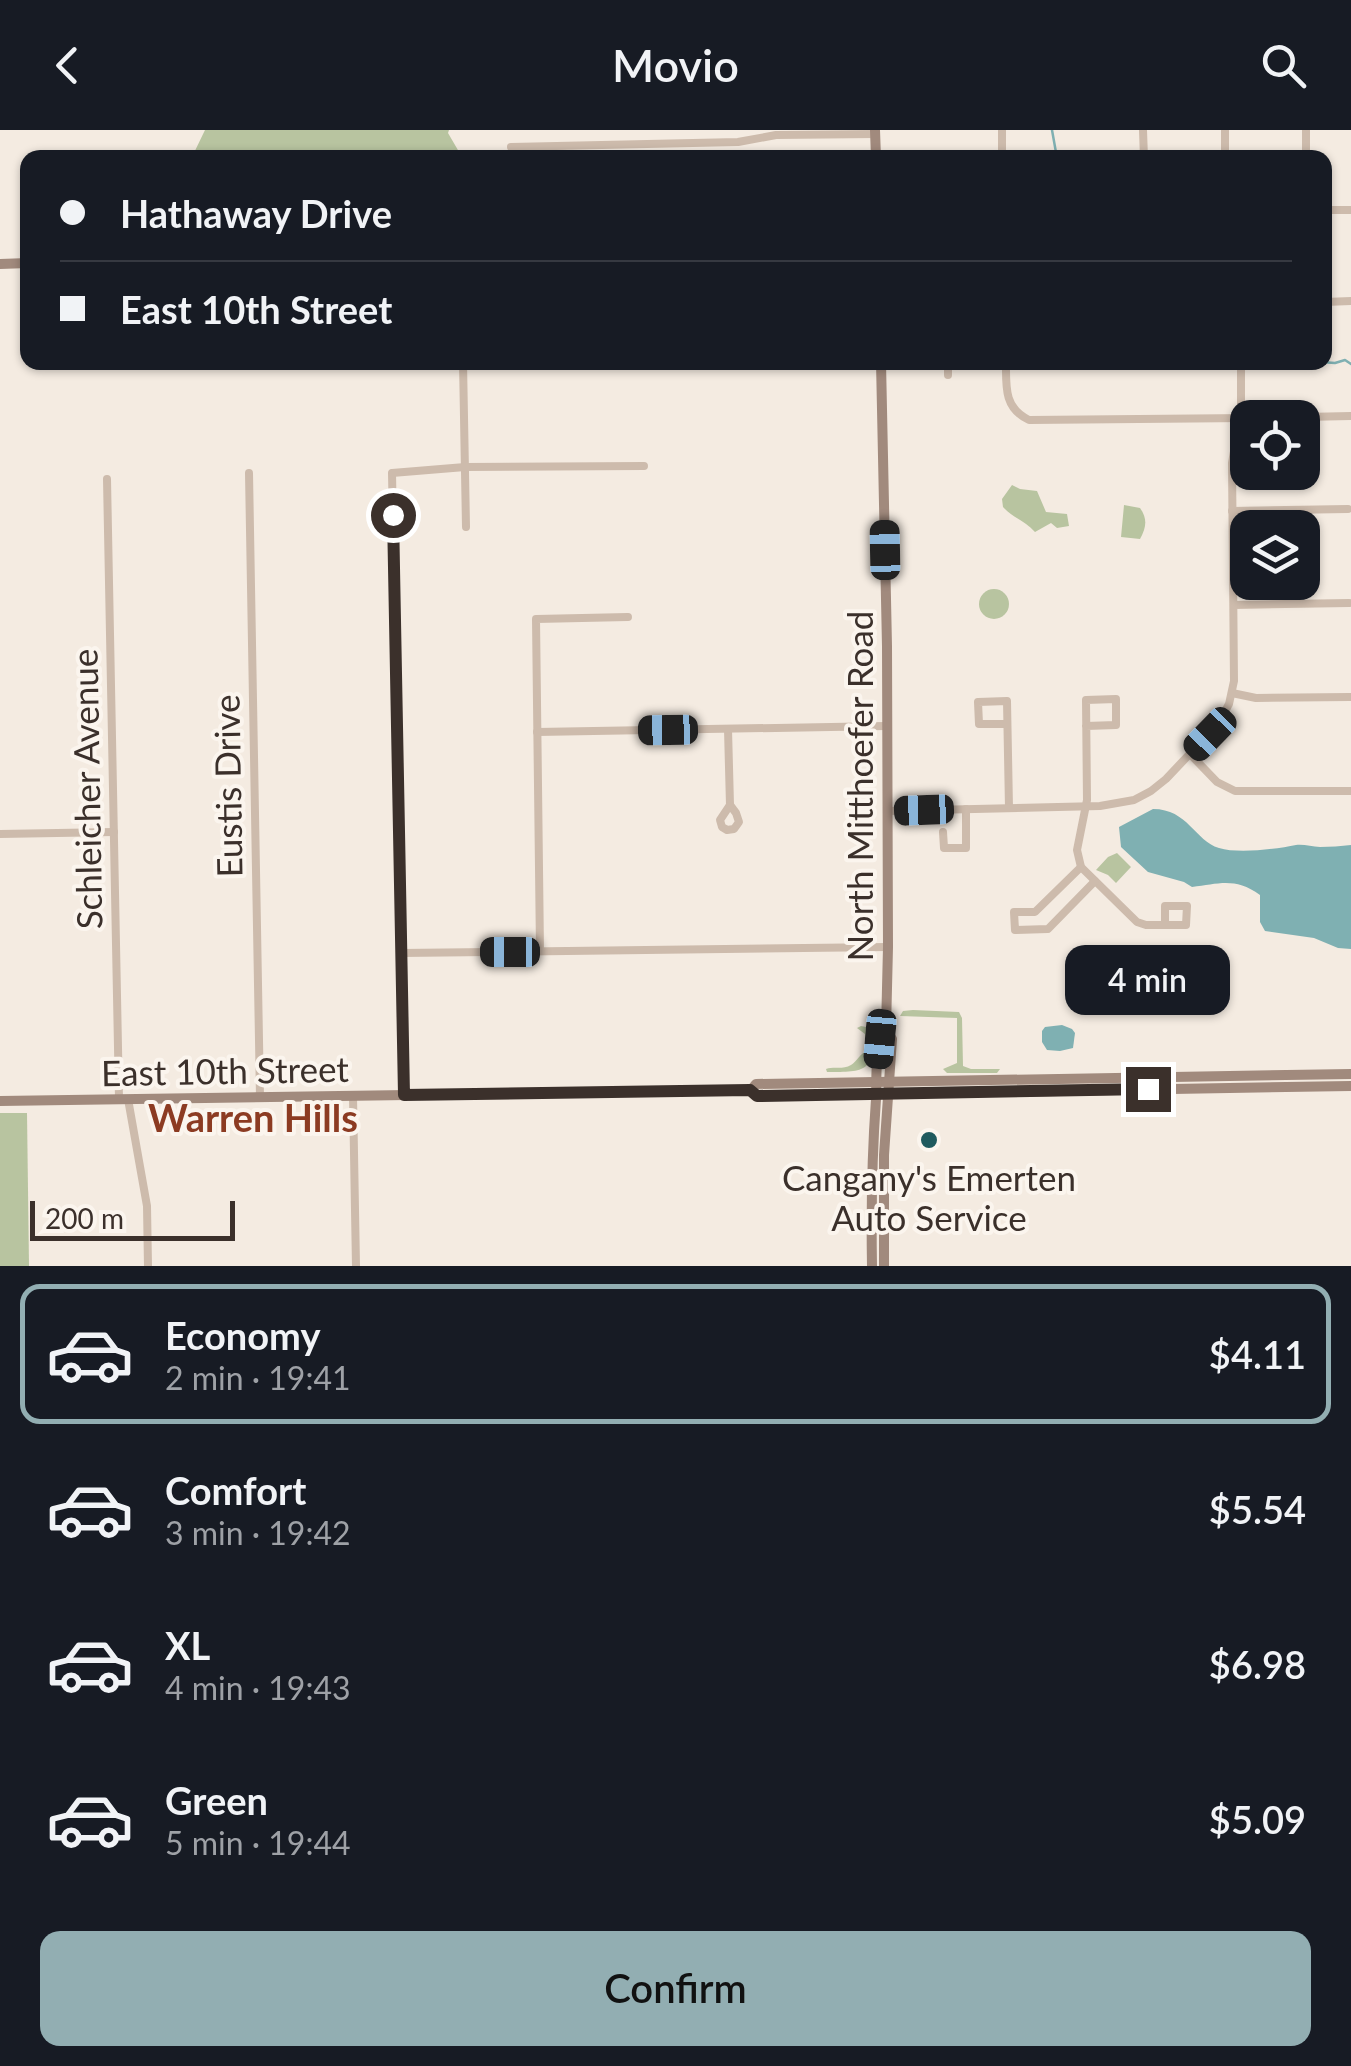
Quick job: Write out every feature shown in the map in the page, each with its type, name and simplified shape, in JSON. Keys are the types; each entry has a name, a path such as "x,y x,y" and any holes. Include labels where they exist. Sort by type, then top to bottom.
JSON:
{"main road":[{"name":"North Mitthoefer Road","path":"880,370 887,646 888,947 886,1029 880,1039 876,1082 882,1094 884,1266"},
{"name":"North Mitthoefer Road","path":"872,1266 871,1176 882,1094 890,1082 892,1039 886,1029"},
{"name":"East 10th Street","path":"750,1090 756,1084 1351,1074"},
{"name":"East 10th Street","path":"0,1100 750,1090 757,1096 1351,1086"},
{"path":"871,1176 878,1180 878,1204 884,1213"}],"street":[{"path":"706,130 706,142"},
{"path":"511,148 738,142 771,136 876,132"},
{"path":"464,370 466,527"},
{"path":"948,370 948,375"},
{"path":"1006,370 1010,403 1018,414 1035,422 1230,418"},
{"path":"1242,370 1246,400"},
{"path":"1320,417 1351,416"},
{"path":"404,1095 392,473 465,467 644,466"},
{"name":"Eustis Drive","path":"249,473 260,1097"},
{"name":"Schleicher Avenue","path":"107,478 124,1099 147,1206 148,1266"},
{"path":"1290,510 1348,509"},
{"path":"888,811 1085,807 1119,804 1140,797 1164,782 1228,708 1234,676 1234,600"},
{"path":"1234,605 1349,603"},
{"path":"540,951 536,619 628,617"},
{"path":"1232,692 1254,698 1350,697"},
{"path":"1086,726 1116,724 1116,699 1086,700 1086,726 1087,798 1077,850 1081,867 1136,922 1164,924"},
{"path":"1007,724 979,724 978,702 1007,702 1010,808"},
{"path":"537,732 886,726"},
{"path":"728,729 730,805"},
{"path":"1190,754 1220,784 1235,791 1351,791"},
{"path":"944,832 944,848 966,848 966,809"},
{"path":"0,834 114,832"},
{"path":"1081,867 1034,912 1014,912 1015,930 1048,929 1095,881"},
{"path":"401,953 888,947"},
{"path":"353,1096 356,1266"}],"green space":[{"path":"205,130 449,130 458,150 195,150"},
{"path":"1012,485 1037,491 1046,512 1067,514 1069,526 1057,528 1051,523 1035,532 1003,507 1002,499"},
{"path":"1124,505 1143,512 1145,523 1140,539 1121,537"},
{"path":"994,589 1005,593 1009,604 1005,615 994,619 983,615 979,604 983,593"},
{"path":"1117,853 1131,867 1116,883 1096,870"},
{"path":"903,1011 959,1012 963,1066 1000,1069 997,1073 947,1073 943,1069 957,1063 957,1018 900,1016"},
{"path":"857,1028 871,1028 870,1061 859,1070 827,1072 826,1069 851,1065 865,1052 865,1034"},
{"path":"0,1113 27,1113 29,1266 0,1266"}],"water":[{"path":"1153,809 1175,814 1203,839 1227,850 1351,845 1351,949 1314,938 1265,931 1260,922 1260,895 1243,886 1227,883 1192,887 1148,872 1121,847 1119,827"},
{"path":"1062,1025 1075,1033 1073,1048 1047,1050 1042,1031"}],"waterway":[{"path":"1052,130 1056,150"},
{"path":"1332,363 1345,360 1351,364"}],"place":[{"name":"Cangany's Emerten Auto Service","path":"929,1140"}],"district":[{"name":"Warren Hills","path":"253,1117"}],"route":[{"path":"393,515 404,1095 750,1090 757,1096 1148,1089"}]}
